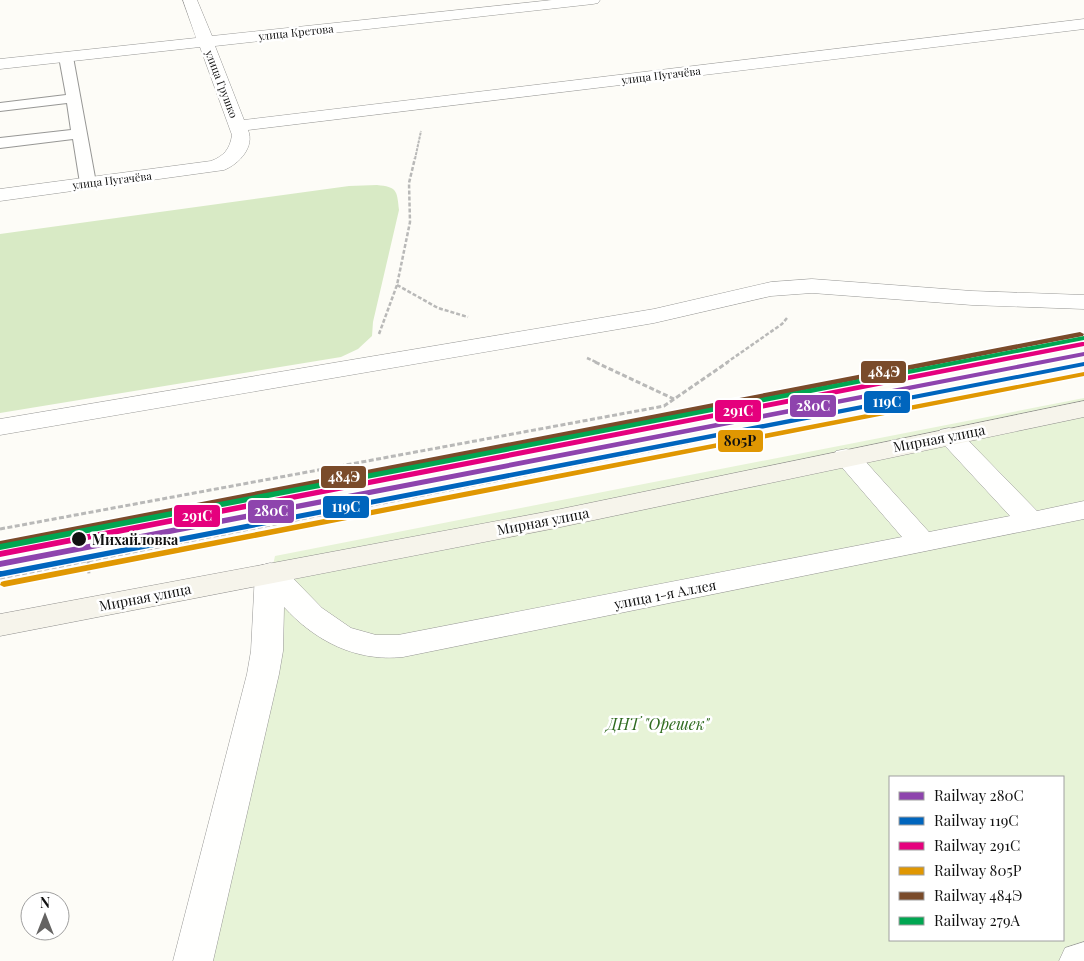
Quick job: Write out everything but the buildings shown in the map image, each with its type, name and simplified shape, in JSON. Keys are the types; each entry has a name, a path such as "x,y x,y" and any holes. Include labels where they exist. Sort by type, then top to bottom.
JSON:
{"street":[{"name":"улица Грушко","path":"190,0 241,135 240,142 231,159 224,164"},
{"name":"улица Кретова","path":"0,64 593,0"},
{"name":"улица Пугачёва","path":"237,126 1084,24"},
{"name":"улица Пугачёва","path":"0,195 224,164"},
{"path":"0,427 654,316 771,289 812,286 972,298 1084,302"},
{"name":"Мирная улица","path":"0,626 556,519 846,457 1084,409"},
{"path":"949,436 1032,521"},
{"path":"846,457 922,542"},
{"name":"улица 1-я Аллея","path":"270,573 315,621 330,631 346,640 368,645 396,646 436,640 1084,510"},
{"path":"193,961 263,674 267,651 270,573"},
{"path":"1079,961 1084,960"}],"lane":[{"path":"66,57 88,184"},
{"path":"0,106 73,98"},
{"path":"0,143 79,134"}],"path":[{"path":"364,365 372,352 397,285 410,222 409,183 426,103"},
{"path":"397,285 438,308 470,318"},
{"path":"0,529 664,406 782,324 812,286"},
{"path":"539,335 674,399"},
{"path":"0,578 688,443"}],"green space":[{"path":"377,185 389,187 395,191 399,210 373,322 372,336 358,349 341,357 0,413 0,234 349,186"},
{"name":"ДНТ \"Орешек\"","path":"1084,398 1084,961 185,961 275,556"}],"rail line":[{"name":"484Э","path":"0,544 1080,334"},
{"name":"279А","path":"0,547 1084,338"},
{"name":"291С","path":"0,554 1082,344"},
{"name":"280С","path":"0,564 1084,354"},
{"name":"119С","path":"2,574 1084,364"},
{"name":"805Р","path":"4,584 1084,374"}],"place":[{"name":"Михайловка","path":"79,539"}]}
